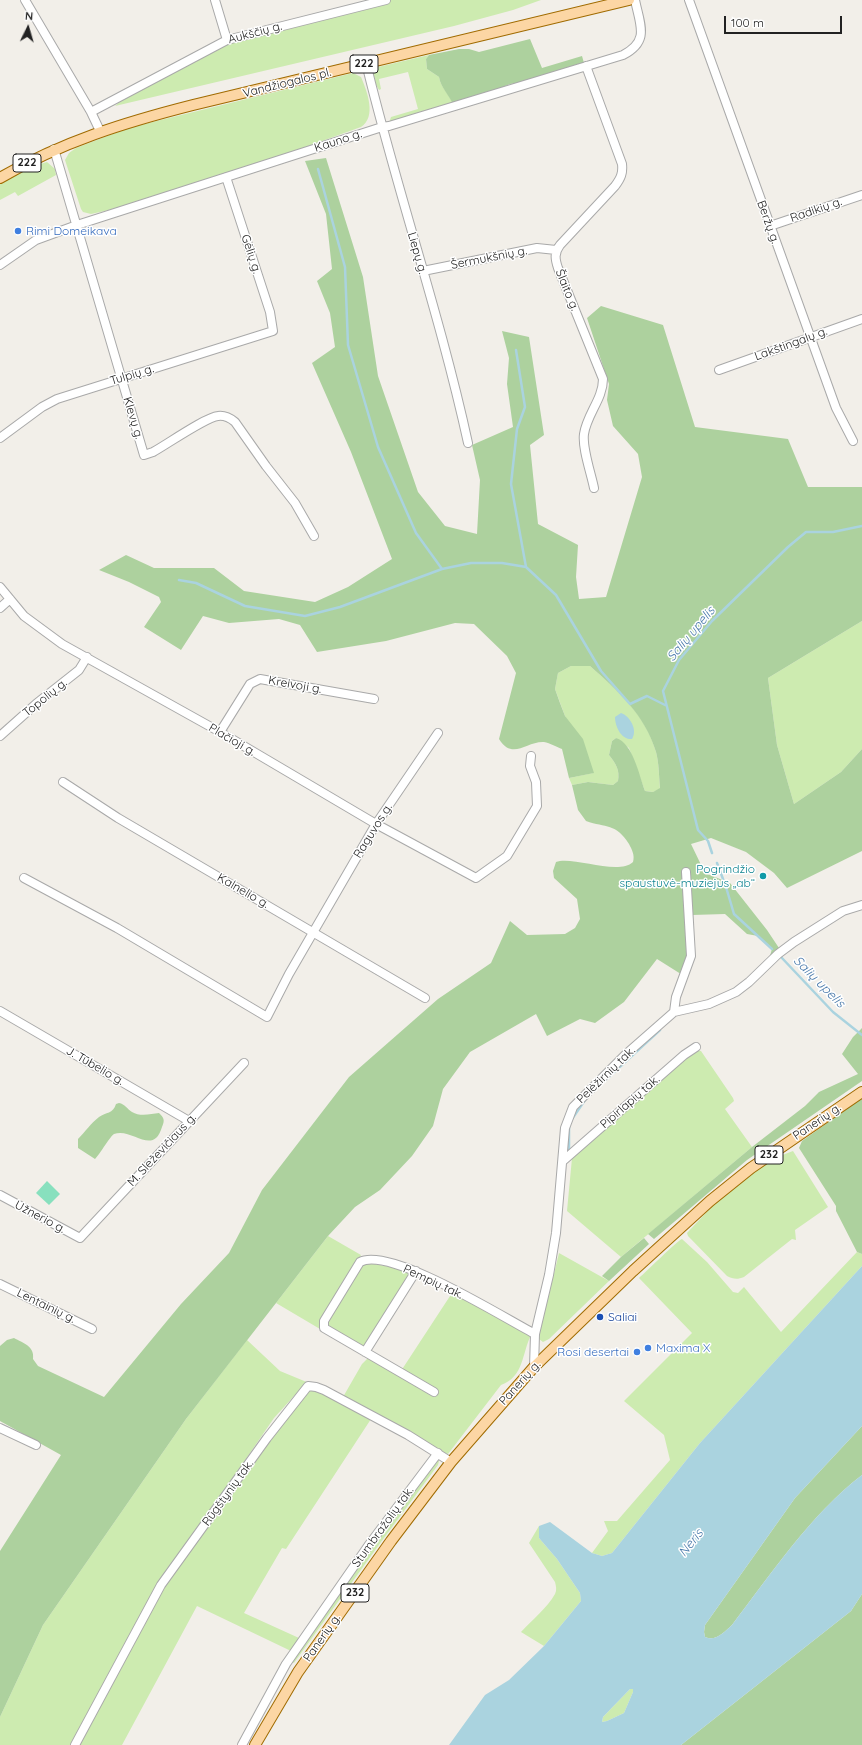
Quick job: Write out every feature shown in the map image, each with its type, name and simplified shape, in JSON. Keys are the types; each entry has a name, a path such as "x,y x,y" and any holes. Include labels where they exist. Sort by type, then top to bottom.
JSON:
{"main road":[{"name":"Vandžiogalos pl.","path":"0,178 54,149 100,131 166,112 629,0"},
{"name":"Panerių g.","path":"255,1745 298,1672 391,1541 451,1462 534,1366 632,1271 710,1201 751,1168 862,1092"}],"street":[{"path":"24,0 91,112 100,131"},
{"path":"215,0 227,40"},
{"name":"Aukščių g.","path":"91,112 227,40 386,0"},
{"name":"Kauno g.","path":"0,265 36,240 77,225 382,127 623,55 633,50 638,45 641,36 635,0"},
{"name":"Beržų g.","path":"689,0 809,337 836,408 853,441"},
{"name":"Liepų g.","path":"366,64 382,127 423,271 468,443"},
{"path":"556,250 615,186 622,174 622,164 586,66"},
{"name":"Klevų g.","path":"54,149 144,455 153,452 210,418 222,415 229,418 235,422 266,466 295,503 314,536"},
{"name":"Gėlių g.","path":"226,177 270,312 273,331"},
{"name":"Radikių g.","path":"770,226 862,195"},
{"name":"Šermukšnių g.","path":"423,271 537,248 556,250"},
{"name":"Šlaito g.","path":"556,250 555,261 603,379 603,387 600,396 584,434 584,443 594,488"},
{"name":"Lakštingalų g.","path":"719,370 862,319"},
{"name":"Tulpių g.","path":"0,438 42,407 57,399 273,331"},
{"name":"Plačioji g.","path":"0,587 24,616 62,644 220,732 376,824 476,878 507,856 537,806 536,782 530,766 531,756"},
{"path":"0,608 10,599"},
{"name":"Topolių g.","path":"0,736 36,704 79,670 87,658"},
{"name":"Kreivoji g.","path":"220,732 250,684 260,679 374,699"},
{"name":"Raguvos g.","path":"24,878 116,928 267,1017 289,974 376,824 438,733"},
{"name":"Kalnelio g.","path":"64,782 118,818 425,998"},
{"path":"674,1012 676,997 691,956 686,872"},
{"name":"Pelėžirnių tak.","path":"534,1366 535,1334 554,1246 564,1160 565,1128 573,1107 625,1055 674,1012 709,1004 736,992 749,982 778,954 843,911 862,905"},
{"name":"J. Tūbelio g.","path":"0,1011 190,1121"},
{"name":"Pipirlapių tak.","path":"564,1160 684,1055 696,1047"},
{"name":"M. Sleževičiaus g.","path":"80,1238 244,1063"},
{"name":"Užnerio g.","path":"0,1195 80,1238"},
{"name":"Pempių tak.","path":"434,1392 324,1328 324,1321 360,1262 367,1258 389,1262 416,1270 535,1334"},
{"path":"366,1352 416,1270"},
{"name":"Lentainių g.","path":"0,1284 92,1329"},
{"name":"Rūgštynių tak.","path":"75,1745 162,1585 267,1438 308,1386 324,1390 438,1453 451,1462"},
{"path":"0,1428 36,1445"},
{"name":"Stumbražolių tak.","path":"242,1745 290,1657 368,1546 438,1453"}],"green space":[{"path":"386,0 541,0 513,10 454,26 115,106 134,89 227,40"},
{"path":"530,39 542,68 582,56 584,63 519,83 510,84 454,107 439,77 427,69 426,59 429,55 459,49 469,49 479,52"},
{"path":"429,55 426,59 427,69 439,77 454,107 389,123 391,117 418,109 408,72 379,79 381,89 379,90 375,83 374,68"},
{"path":"353,73 361,77 368,96 370,110 369,117 366,123 361,127 247,168 109,210 91,214 83,212 81,209 65,160 69,153 76,148 128,128"},
{"path":"326,158 363,277 378,376 418,492 445,526 477,534 480,480 472,445 513,427 507,384 509,358 502,331 529,337 544,435 530,445 538,524 578,545 576,577 579,599 606,597 642,477 638,454 613,426 607,400 609,384 587,318 601,306 663,325 695,427 788,439 808,487 862,487 862,621 768,678 777,745 794,804 841,772 862,749 862,851 787,888 774,873 746,852 711,838 691,844 705,873 730,883 767,930 779,948 769,959 772,949 758,936 747,934 725,914 692,915 691,956 684,976 657,959 624,1002 595,1023 580,1019 547,1036 536,1014 470,1052 443,1089 433,1126 412,1156 380,1190 355,1207 328,1236 186,1419 43,1625 0,1717 0,1551 61,1455 0,1421 0,1346 7,1340 14,1338 30,1348 33,1359 38,1366 104,1397 181,1304 229,1253 262,1190 349,1077 438,999 491,963 510,921 527,935 565,934 575,928 580,919 577,899 554,878 553,871 556,862 573,861 607,867 617,867 626,866 633,862 634,859 631,848 620,833 610,827 586,821 578,810 572,785 588,782 613,785 618,781 617,767 609,755 612,741 616,738 627,746 635,760 645,791 653,792 660,788 656,752 645,726 638,715 620,694 590,666 571,666 558,673 555,689 565,716 583,739 594,773 569,778 562,749 544,742 537,742 520,748 509,749 499,739 516,673 507,656 474,624 455,623 386,641 317,652 300,625 279,619 229,623 203,616 181,650 144,627 161,602 159,597 129,582 99,570 126,555 154,568 214,568 244,591 315,602 348,587 392,559 351,452 312,363 335,347 330,313 317,281 332,269 326,214 305,161"},
{"path":"47,162 55,169 56,175 18,196 15,192 0,200 0,184 30,167"},
{"path":"862,621 862,749 841,772 794,804 777,745 768,678"},
{"path":"571,666 590,666 621,694 638,715 645,726 656,752 660,789 653,792 645,791 629,748 616,738 612,741 609,755 617,767 618,781 613,785 588,782 572,785 569,778 593,773 565,716 555,689 558,673"},
{"path":"862,1028 862,1081 747,1160 654,1239 648,1234 752,1147 805,1106 819,1092 858,1074 842,1054 853,1037"},
{"path":"696,1050 701,1051 733,1098 734,1101 725,1109 752,1147 621,1257 567,1211 572,1158"},
{"path":"862,1098 862,1254 857,1252 836,1211 836,1206 799,1148 802,1141"},
{"path":"116,1104 123,1104 135,1114 146,1115 159,1113 164,1119 164,1123 158,1136 153,1140 148,1141 128,1134 114,1134 95,1159 78,1148 78,1139 96,1119 113,1110"},
{"path":"793,1151 828,1207 795,1230 796,1240 792,1239 744,1277 735,1279 727,1276 688,1236 687,1233 718,1200 772,1159"},
{"path":"47,1181 60,1194 49,1205 36,1193"},
{"path":"328,1236 361,1255 321,1322 320,1329 276,1303"},
{"path":"644,1238 649,1244 609,1281 602,1276 621,1257"},
{"path":"682,1239 707,1262 733,1292 738,1293 744,1287 781,1332 857,1252 862,1254 862,1266 700,1443 612,1553 602,1556 592,1553 608,1531 604,1521 617,1521 670,1460 664,1435 624,1401 692,1333 639,1278 668,1250"},
{"path":"559,1253 609,1281 549,1339 543,1342 539,1339 539,1335"},
{"path":"365,1262 410,1271 411,1275 367,1347 363,1347 326,1327 326,1322"},
{"path":"452,1293 531,1335 521,1364 514,1376 509,1381 501,1385 448,1454 343,1397 362,1364 369,1357 399,1374"},
{"path":"247,1340 280,1371 309,1383 305,1384 274,1418 152,1596 71,1745 0,1745 0,1717 43,1625 186,1419"},
{"path":"316,1389 371,1419 286,1549 282,1548 244,1613 299,1638 291,1651 197,1606 122,1745 78,1745 168,1579 307,1391"},
{"path":"862,1426 862,1475 843,1491 809,1526 777,1565 732,1625 716,1637 705,1637 705,1625 795,1498"},
{"path":"437,1459 439,1461 438,1465 294,1663 292,1662 342,1588"},
{"path":"539,1526 539,1538 557,1559 580,1593 581,1601 544,1646 521,1632 548,1604 556,1591 555,1582 529,1543"},
{"path":"862,1594 862,1745 681,1745 851,1611"},
{"path":"630,1689 633,1689 633,1692 624,1713 602,1722 603,1717"}],"water":[{"path":"621,713 630,720 634,728 634,735 632,739 628,739 622,735 617,728 615,717"},
{"name":"Neris","path":"862,1266 862,1426 795,1498 705,1625 704,1632 705,1637 713,1638 720,1636 732,1625 777,1565 809,1526 843,1491 862,1475 862,1594 851,1611 681,1745 449,1745 485,1695 509,1680 544,1646 581,1601 580,1593 557,1559 539,1538 539,1526 550,1522 592,1553 602,1556 612,1553 700,1443","holes":["630,1689 633,1689 624,1713 602,1722 603,1717"]}],"waterway":[{"path":"318,169 345,267 348,345 378,447 416,533 442,569"},
{"path":"516,350 525,407 517,429 511,484 526,567"},
{"name":"Salių upelis","path":"712,853 708,841 698,830 663,691 679,660 712,621 788,547 806,532 833,532 862,526"},
{"path":"179,580 196,583 245,606 305,616 340,607 442,569 471,563 502,563 526,567 556,595 601,671 630,704 647,696 665,705"},
{"name":"Salių upelis","path":"717,863 734,914 772,949"},
{"name":"Salių upelis","path":"781,957 833,1012 862,1035"},
{"path":"600,1085 660,1030"},
{"path":"572,1119 585,1100"},
{"path":"569,1127 569,1149"}],"place":[{"name":"Rimi Domeikava","path":"18,231"},
{"name":"Pogrindžio spaustuvė-muziejus „ab“","path":"763,876"},
{"name":"Saliai","path":"600,1317"},
{"name":"Maxima X","path":"648,1348"},
{"name":"Rosi desertai","path":"637,1352"}]}
